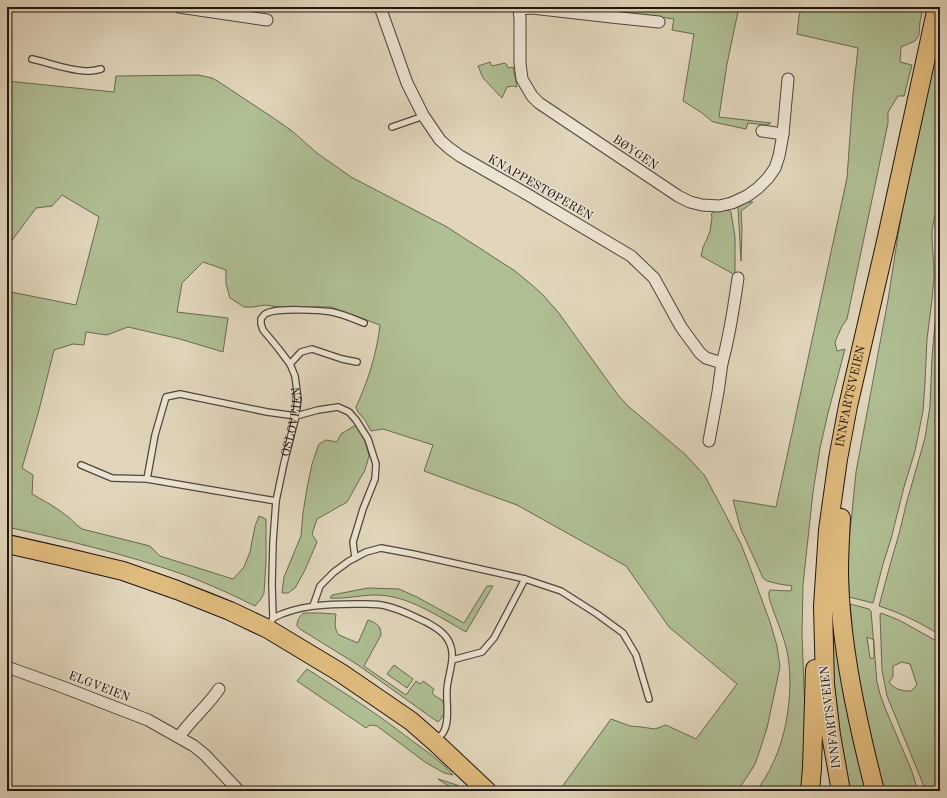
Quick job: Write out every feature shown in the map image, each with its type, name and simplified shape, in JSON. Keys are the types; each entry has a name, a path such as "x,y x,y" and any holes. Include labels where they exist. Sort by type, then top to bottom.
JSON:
{"main road":[{"name":"INNFARTSVEIEN","path":"841,791 830,728 825,684 823,606 828,530 838,459 848,406 889,230 937,7"},
{"path":"838,459 843,491 839,572 845,646 859,725 875,791"},
{"path":"7,544 123,571 230,611 271,624 411,721 487,791"},
{"path":"810,791 812,768 814,673 823,625"}],"street":[{"path":"179,7 267,20"},
{"name":"KNAPPESTØPEREN","path":"380,7 407,83 423,116 440,140 460,156 631,256 654,278 680,327 700,353 706,358 722,363"},
{"name":"BØYGEN","path":"660,22 611,18 532,8 518,8 522,79 532,96 539,103 678,196 690,202 702,205 719,206 732,203 747,196 768,178 775,168 779,156 783,134 788,79"},
{"path":"762,131 783,134"},
{"path":"709,441 738,278"},
{"name":"ELGVEIEN","path":"7,667 148,720 179,736 205,755 239,791"},
{"path":"179,736 186,726 213,698 219,689"}],"lane":[{"path":"32,59 66,68 89,71 101,69"},
{"path":"392,127 423,116"},
{"name":"OSLOVEIEN","path":"271,624 276,501 296,416 298,399 295,376 290,364 263,330 261,319 266,314 273,311 302,310 327,312 349,317 364,323"},
{"path":"290,364 301,352 312,349 342,359 357,362"},
{"path":"147,479 166,397 180,394 267,412 296,416 318,410 338,407 349,412 356,420 368,439 376,464 375,479 363,509 353,542 355,558"},
{"path":"81,465 112,478 147,479 276,501"},
{"path":"313,606 320,586 334,572 349,561 366,552 382,548 525,579 561,591 623,633 636,655 649,699"},
{"path":"452,660 482,652 494,638 525,579"},
{"path":"271,624 282,614 313,606 374,604 386,606 413,616 444,634 450,642 452,650 452,660 447,689 447,723 444,732 435,742"}],"green space":[{"path":"578,7 739,7 727,64 719,117 771,123 767,125 748,123 746,129 713,122 683,101 694,34 672,30 674,19 644,15 579,11"},
{"path":"903,7 902,9 905,12 909,8 916,10 918,7 923,8 919,35 915,41 901,47 900,62 912,65 904,96 898,96 888,112 888,123 847,319 835,342 837,351 845,349 820,448 813,492 803,585 802,634 805,714 802,791 756,791 769,772 778,753 786,724 790,694 787,651 770,600 769,592 770,590 791,591 792,586 767,581 763,578 741,530 733,500 776,507 847,178 858,48 797,34 799,16 801,8"},
{"path":"940,28 940,206 934,219 932,231 934,277 927,339 923,411 915,451 873,603 849,597 849,542 856,472 888,300 903,203"},
{"path":"490,62 492,66 505,63 508,68 513,67 517,87 507,87 502,98 483,78 478,66"},
{"path":"198,75 212,78 272,117 292,131 317,153 351,177 447,227 515,271 543,295 558,312 618,395 628,406 686,455 705,476 741,544 770,622 777,646 780,667 767,728 759,753 755,764 737,791 559,791 611,719 630,726 655,729 666,725 696,739 737,684 669,627 626,566 517,505 424,471 433,445 383,429 371,431 356,407 371,367 377,346 380,325 331,307 279,307 265,305 244,307 230,298 226,284 226,270 203,262 182,283 177,312 228,318 223,352 180,339 128,327 107,335 86,332 84,345 73,344 54,350 39,410 22,468 33,475 32,494 59,510 82,529 150,546 160,556 233,579 244,567 250,552 255,526 259,516 266,519 264,593 255,606 210,585 161,567 95,548 7,527 7,395 11,377 7,376 7,290 76,305 99,217 62,195 52,206 36,208 7,247 7,81 114,92 116,76"},
{"path":"745,202 753,202 741,211 741,261 738,207"},
{"path":"728,210 731,212 735,237 735,275 701,256 710,231 711,214 716,211"},
{"path":"940,296 940,635 926,626 879,606 925,438 930,406 935,323"},
{"path":"356,425 364,438 369,456 365,470 347,502 317,519 312,534 317,542 305,570 295,588 288,593 282,593 284,577 301,536 307,488 312,464 319,444 326,440 337,442 341,434"},
{"path":"7,534 65,547 123,563 180,581 236,604 7,537"},
{"path":"487,586 493,586 466,632 423,608 388,596 376,595 330,598 332,595 368,588 399,589 417,597 464,623"},
{"path":"850,604 869,609 871,611 873,640 867,637 870,658 872,659 874,657 874,646 877,682 880,694 911,769 918,791 882,791 858,684"},
{"path":"303,613 336,614 335,623 337,633 358,643 368,620 378,625 381,635 364,666 406,695 416,681 420,684 423,681 434,689 432,693 442,700 444,706 444,712 438,722 358,665 300,629 297,626 297,622"},
{"path":"881,613 899,620 940,643 940,791 926,791 887,696 882,670","holes":["902,662 910,664 917,685 911,691 894,687 889,682 893,677 893,666"]},
{"path":"832,643 836,643 870,791 849,791 839,737 833,685"},
{"path":"394,665 413,679 407,688 387,674"},
{"path":"307,669 386,721 433,756 453,775 444,773 425,762 377,726 370,725 366,728 297,681"},
{"path":"438,779 457,785 469,791 456,791"}]}
